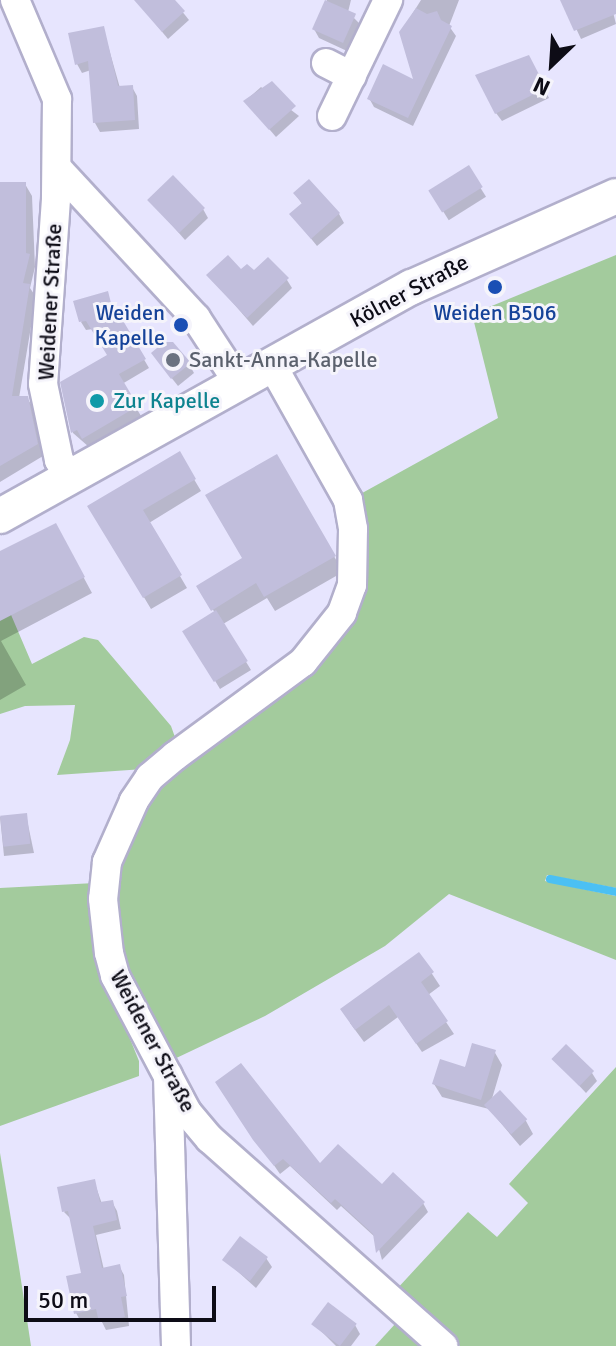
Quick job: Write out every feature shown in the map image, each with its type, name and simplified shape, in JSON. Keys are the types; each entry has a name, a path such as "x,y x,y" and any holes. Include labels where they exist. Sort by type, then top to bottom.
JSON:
{"main road":[{"name":"Kölner Straße","path":"0,516 431,277 616,196"}],"street":[{"path":"0,2 6,0"},
{"name":"Weidener Straße","path":"15,0 57,99 58,169 43,384 59,460 70,479"},
{"path":"332,116 388,0"},
{"path":"326,63 352,76"},
{"name":"Weidener Straße","path":"58,169 187,307 239,384"},
{"name":"Weidener Straße","path":"272,365 348,500 353,529 352,585 342,613 303,662 150,777 117,835 103,899 109,953 115,976 187,1112 210,1139 443,1346"},
{"path":"168,1075 176,1346"}],"green space":[{"path":"616,255 616,888 547,875 545,881 616,896 616,960 449,894 385,946 265,1016 170,1061 124,971 118,948 115,866 156,785 332,644 355,497 498,418 472,314"},
{"path":"0,589 32,664 84,637 98,640 171,726 176,740 144,769 57,775 70,740 75,705 25,706 0,714"},
{"path":"95,883 107,982 139,1061 139,1076 0,1126 0,888"},
{"path":"616,1067 616,1346 460,1346 395,1291 468,1212 497,1237 528,1203 509,1184"},
{"path":"0,1153 19,1267 31,1346 0,1346"},
{"path":"396,1323 422,1346 375,1346"}],"building":[{"path":"134,0 175,0 185,11 162,32"},
{"path":"325,0 356,14 343,43 312,29"},
{"path":"560,0 616,0 616,14 574,31"},
{"path":"416,8 427,14 437,11 441,20 452,26 408,118 367,99 383,64 413,79 399,32"},
{"path":"104,26 118,86 133,85 135,120 93,123 88,61 75,65 68,33"},
{"path":"529,55 546,88 495,114 475,75"},
{"path":"272,81 296,106 269,130 243,101"},
{"path":"469,165 483,187 442,212 428,190"},
{"path":"173,175 205,208 179,233 147,200"},
{"path":"309,179 340,213 311,239 289,214 302,203 293,193"},
{"path":"0,182 26,182 26,253 30,254 23,283 30,284 12,396 28,396 38,444 0,466"},
{"path":"228,255 241,269 247,264 254,270 268,257 289,278 247,318 206,275"},
{"path":"108,291 116,323 122,319 146,359 119,374 138,406 82,439 77,430 71,433 60,382 107,355 86,321 79,322 73,301"},
{"name":"Sankt-Anna-Kapelle","path":"164,342 173,342 191,363 171,379 151,353"},
{"path":"180,451 196,479 143,510 182,575 143,598 87,506"},
{"path":"277,454 336,556 264,597 256,583 211,611 196,586 242,558 205,495"},
{"path":"56,523 85,577 0,621 0,551"},
{"path":"216,610 248,661 214,682 182,631"},
{"path":"27,813 30,844 3,847 0,816"},
{"path":"419,952 434,972 421,982 448,1021 416,1044 389,1005 355,1030 340,1009"},
{"path":"472,1043 496,1050 481,1100 432,1084 440,1059 465,1067"},
{"path":"566,1044 594,1071 579,1086 551,1059"},
{"path":"241,1063 320,1163 338,1144 382,1184 393,1172 425,1202 376,1253 373,1234 335,1199 331,1203 283,1159 274,1166 253,1140 215,1082"},
{"path":"500,1090 527,1119 511,1134 484,1105"},
{"path":"95,1179 100,1202 113,1200 117,1220 93,1226 102,1268 120,1264 127,1296 121,1297 125,1317 99,1322 96,1309 74,1314 66,1276 81,1273 68,1211 62,1212 57,1187"},
{"path":"240,1236 268,1257 250,1281 222,1260"},
{"path":"328,1302 357,1324 340,1346 311,1324"}],"waterway":[{"path":"550,879 616,892"}],"place":[{"name":"Weiden B506","path":"495,287"},
{"name":"Weiden Kapelle","path":"181,325"},
{"name":"Sankt-Anna-Kapelle","path":"173,360"},
{"name":"Zur Kapelle","path":"97,401"}]}
